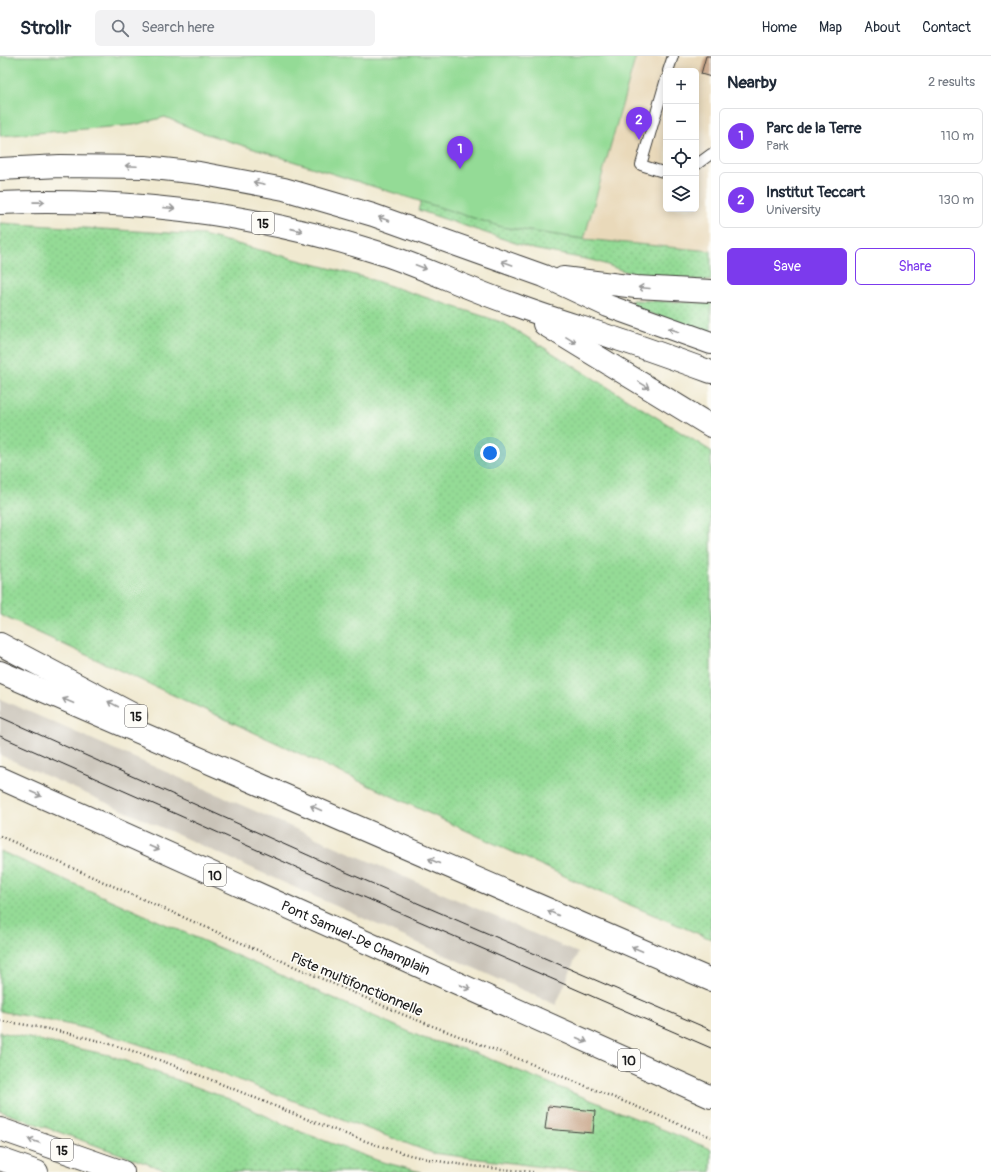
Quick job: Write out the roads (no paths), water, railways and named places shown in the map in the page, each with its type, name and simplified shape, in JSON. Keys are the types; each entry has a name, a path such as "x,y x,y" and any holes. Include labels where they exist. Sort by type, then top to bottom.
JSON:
{"highway":[{"path":"0,170 53,166 112,165 192,172 257,183 372,215 544,276 608,306 711,343"},
{"name":"15","path":"0,203 67,202 122,204 176,209 243,219 317,235 384,255 439,274 514,305"},
{"path":"544,276 636,287 711,291"},
{"path":"514,305 620,339 711,372"},
{"path":"514,305 711,426"},
{"name":"15","path":"0,644 271,789"},
{"path":"0,672 589,929 711,980"},
{"name":"Pont Samuel-De Champlain","path":"0,778 711,1097"},
{"name":"15","path":"0,1129 124,1172"},
{"path":"0,1159 38,1172"}],"lane":[{"path":"669,68 673,56"},
{"path":"663,89 641,165 663,172"},
{"path":"699,162 711,154"}],"tram line":[{"path":"0,717 348,873 711,1030"},
{"path":"0,736 343,888 711,1048"}],"place":[{"name":"Institut Teccart","path":"639,140"},
{"name":"Parc de la Terre","path":"460,169"}]}
